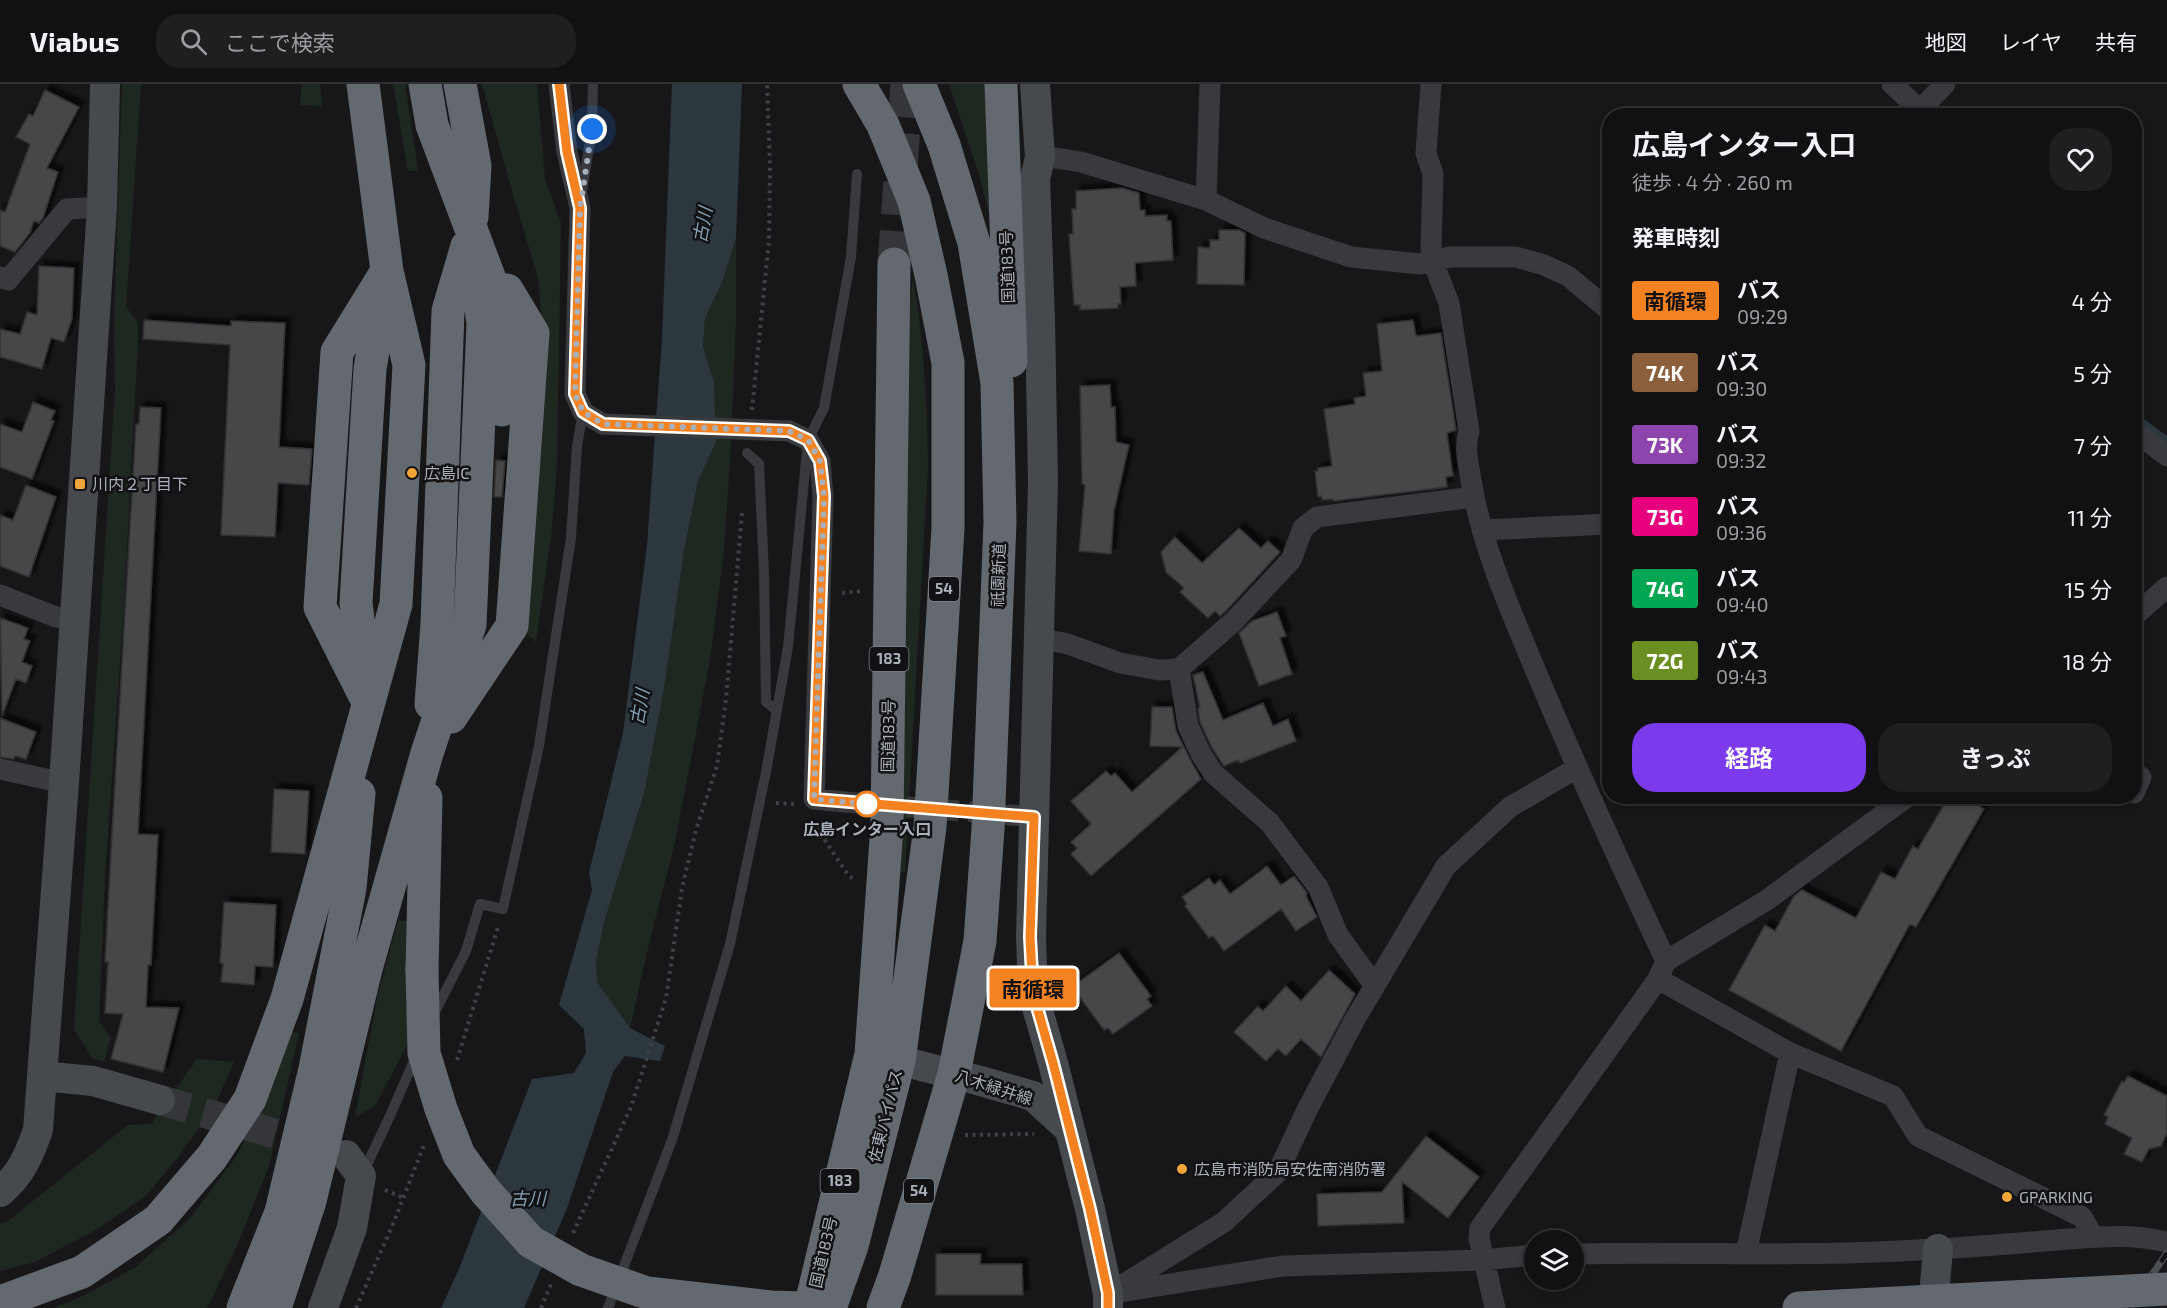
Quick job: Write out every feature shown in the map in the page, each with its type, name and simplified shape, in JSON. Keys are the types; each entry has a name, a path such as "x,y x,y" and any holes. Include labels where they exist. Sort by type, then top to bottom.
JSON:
{"highway":[{"path":"0,1302 82,1272 158,1221 212,1157 250,1099 287,999 396,604 409,365 387,271 363,84"},
{"path":"425,84 432,125 472,231 532,333 512,626 427,753 422,970 424,1053 459,1155 486,1192 531,1242 581,1270 647,1293 771,1307 802,1308"},
{"path":"275,1308 310,1201 366,969 427,753 453,624 461,479 465,308 475,166 460,84"},
{"path":"851,84 883,124"},
{"name":"54","path":"860,84 883,124 914,201 948,363 948,528 930,827 885,1057"},
{"name":"祇園新道","path":"919,84 944,146 974,243 997,383 1000,522 988,829 980,941 954,1074"},
{"name":"国道183号","path":"1000,522 1011,354 1001,84"},
{"name":"国道183号","path":"810,1308 885,1057 894,264"},
{"path":"243,1308 281,1212 315,1069 350,888 368,702 320,607 337,352 387,271"},
{"name":"佐東バイパス","path":"830,1308 852,1246 885,1057"},
{"name":"54","path":"883,1308 954,1074"},
{"path":"1799,1308 2167,1290"}],"street":[{"path":"0,1192 12,1182 27,1161 38,1130 64,783 102,207 105,84"},
{"path":"559,84 567,152 580,208 575,394 583,412 603,424 799,435 820,461 824,496 814,799 845,802"},
{"path":"1035,84 1040,158 1035,178 1043,482 1037,755 1021,816 1033,993 1069,1129 1108,1301"},
{"path":"1206,200 1210,84"},
{"path":"1431,84 1426,153 1433,174 1431,249 1433,262 1449,303 1454,329 1469,431 1465,446 1482,530 1498,582 1662,970 1790,1053 1893,1096 1918,1136 2082,1218 2093,1236"},
{"path":"1892,84 1917,108"},
{"path":"1926,108 1945,84"},
{"path":"1040,158 1081,162 1206,200 1264,228 1351,257 1420,264 1450,257 1516,257 1545,264 1568,276 1602,304"},
{"path":"0,279 8,280 67,209 102,207"},
{"path":"2142,437 2167,456"},
{"path":"1038,638 1068,644 1120,663 1159,670 1179,669 1234,621 1291,560 1303,528 1317,517 1474,498"},
{"path":"1482,530 1602,524"},
{"path":"2142,608 2167,587"},
{"path":"0,595 56,617 75,620"},
{"path":"1179,669 1188,726 1201,754 1213,773 1270,823 1318,887 1338,935 1375,986"},
{"path":"1108,1301 1224,1222 1278,1172 1307,1110 1375,986 1446,866 1510,807 1576,768"},
{"path":"0,769 64,783"},
{"path":"1495,1308 1483,1260 1479,1238 1480,1228 1662,970 1767,900 1897,804"},
{"path":"1746,1253 1790,1053"},
{"name":"八木緑井線","path":"885,1057 1033,1096 1069,1129"},
{"path":"42,1076 93,1081 160,1100"},
{"path":"322,1308 352,1228 353,1165"},
{"path":"1584,1254 1833,1254 1938,1249 2093,1236 2133,1236 2167,1242"},
{"path":"1933,1308 1938,1249"},
{"path":"1108,1301 1283,1266 1483,1260 1524,1256"},
{"path":"893,1308 894,1275"}],"lane":[{"path":"580,208 592,129 593,84"},
{"path":"608,1308 672,1140 730,944 760,802 788,647 799,435 824,408 851,257 857,174"},
{"path":"353,1165 389,1118 435,1011 466,951 480,904 503,909 539,746 571,538 577,446 583,412"},
{"path":"747,453 759,464 764,572 766,702 777,711"}],"path":[{"path":"747,453 769,240 770,167 767,84"},
{"path":"569,1242 631,1107 666,998 682,888 696,830 717,766 726,699 743,508"},
{"path":"760,802 805,805"},
{"path":"809,816 848,875 856,880"},
{"path":"961,1136 1034,1134"},
{"path":"541,1308 555,1275"}],"shaded area":[{"path":"122,84 141,84 126,307 138,322 138,341 124,604 105,878 99,1022 111,1038 104,1062 93,1059 74,1030 115,390 114,319"},
{"path":"302,84 320,84 322,106 300,105"},
{"path":"393,84 405,84 418,170 408,171"},
{"path":"482,84 537,84 545,179 561,223 557,466 551,537 536,642 527,634 535,516 542,322 538,278"},
{"path":"949,84 985,84 991,221 979,175"},
{"path":"736,238 736,321 731,443 724,550 710,660 675,842 630,1028 597,982 596,961 605,919 644,794 664,689 684,551 698,481 716,442 714,382 703,347 705,318 722,283"},
{"path":"913,277 924,372 928,466 905,872 898,873 908,321"},
{"path":"398,920 413,922 408,1043 375,1106 355,1117 377,998"},
{"path":"289,1032 299,1033 269,1166 237,1246 207,1308 53,1308 81,1297 136,1267 191,1217 238,1154 265,1097"},
{"path":"197,1059 234,1062 215,1105 179,1156 146,1196 94,1231 35,1262 0,1271 0,1224 8,1221 128,1125 151,1124"}],"water":[{"name":"古川","path":"672,84 742,84 736,238 722,283 705,318 703,347 714,382 716,442 698,481 684,551 664,689 644,794 605,919 596,961 597,982 630,1028 665,1046 660,1061 625,1056 613,1072 567,1208 524,1308 441,1308 459,1269 532,1079 574,1073 586,1053 584,1029 559,1005 592,890 589,873 623,733 647,545 662,338"}],"building":[{"path":"45,90 79,107 47,168 58,172 43,218 39,223 34,221 30,233 15,252 0,246 0,210 5,212 30,144 16,137 29,114 33,116"},
{"path":"1122,188 1139,193 1140,210 1145,210 1145,216 1167,215 1167,221 1171,221 1173,260 1135,263 1136,286 1120,287 1121,304 1118,304 1118,308 1080,310 1080,305 1074,305 1069,234 1073,234 1072,209 1076,209 1076,191"},
{"path":"1219,230 1239,230 1245,233 1244,285 1197,284 1198,247 1210,248 1210,240 1219,240"},
{"path":"39,266 74,268 72,319 64,342 51,338 42,369 0,357 0,329 20,334 27,312 37,315"},
{"path":"144,320 231,326 231,321 285,323 279,447 312,449 309,485 278,483 275,537 221,535 230,345 143,339"},
{"path":"1413,320 1416,336 1441,333 1456,430 1447,433 1453,476 1446,477 1447,487 1333,501 1333,499 1322,500 1321,496 1318,497 1315,471 1318,471 1318,468 1332,466 1324,409 1355,404 1354,398 1366,396 1363,373 1382,371 1377,324"},
{"path":"1110,385 1111,407 1115,407 1116,442 1129,445 1114,511 1111,554 1079,551 1085,485 1082,484 1080,386"},
{"path":"33,402 55,411 51,420 54,421 32,479 0,467 0,424 22,432"},
{"path":"140,407 161,408 138,834 158,835 151,965 148,965 146,1007 179,1008 163,1072 111,1059 123,1014 105,1013 108,962 105,962 112,833 136,424 139,424"},
{"path":"496,460 505,461 502,497 494,497"},
{"path":"26,485 56,497 29,577 0,566 0,515 13,520"},
{"path":"1239,528 1261,548 1268,541 1280,552 1225,612 1220,616 1215,611 1208,618 1180,592 1184,588 1166,572 1161,552 1175,537 1202,563"},
{"path":"1277,612 1286,636 1280,638 1292,674 1259,686 1239,633 1252,621"},
{"path":"0,618 28,628 24,639 30,641 22,662 32,666 26,683 16,679 2,716"},
{"path":"1203,672 1223,720 1263,703 1273,726 1288,719 1296,741 1240,763 1238,760 1224,766 1212,748 1200,722 1198,708 1200,708 1193,675"},
{"path":"1152,707 1172,707 1176,731 1201,779 1091,876 1071,854 1077,848 1071,842 1091,824 1071,801 1106,771 1111,776 1115,773 1132,792 1182,747 1150,746"},
{"path":"0,718 36,732 26,759 15,756 14,759 0,757"},
{"path":"274,789 309,791 305,854 271,852"},
{"path":"1944,804 1976,804 1984,809 1916,927 1910,924 1841,1051 1729,990 1765,925 1775,931 1794,896 1802,890 1856,918 1881,872 1895,879 1913,846 1918,849"},
{"path":"1267,866 1281,885 1294,876 1307,893 1306,896 1317,917 1296,931 1281,909 1224,951 1213,936 1209,938 1185,906 1187,904 1182,897 1209,878 1214,885 1220,880 1230,894"},
{"path":"224,902 276,905 273,967 255,966 254,985 221,982"},
{"path":"1119,953 1151,996 1147,999 1152,1006 1113,1034 1108,1028 1104,1030 1072,987"},
{"path":"1329,970 1355,994 1321,1057 1301,1039 1286,1056 1278,1049 1266,1061 1234,1032 1258,1006 1263,1011 1286,986 1301,1001"},
{"path":"2128,1076 2167,1096 2167,1133 2161,1146 2149,1149 2142,1162 2124,1154 2132,1138 2105,1124 2108,1117 2104,1115 2122,1081 2124,1082"},
{"path":"1426,1136 1479,1177 1448,1218 1402,1182 1404,1223 1318,1226 1317,1194 1382,1192"},
{"path":"936,1254 981,1254 980,1264 1022,1264 1023,1295 936,1295"}],"waterway":[{"path":"2142,423 2167,441"}],"tunnel":[{"path":"894,264 907,84"},
{"path":"845,802 999,814"},
{"path":"160,1100 321,1147"}],"railway":[{"path":"2129,1308 2167,1253"}],"bus line":[{"name":"南循環","path":"559,84 567,152 580,208 575,394 583,412 603,424 789,431 808,440 820,461 824,496 814,799 1034,817 1030,937 1033,993 1090,1209 1108,1293 1108,1308"}],"place":[{"name":"広島IC","path":"412,473"},
{"name":"川内２丁目下","path":"80,484"},
{"name":"広島インター入口","path":"867,804"},
{"name":"広島市消防局安佐南消防署","path":"1182,1169"},
{"name":"GPARKING","path":"2007,1197"}],"route":[{"path":"592,129 580,208 575,394 583,412 603,424 789,431 808,440 820,461 824,496 814,799 867,804"}]}
